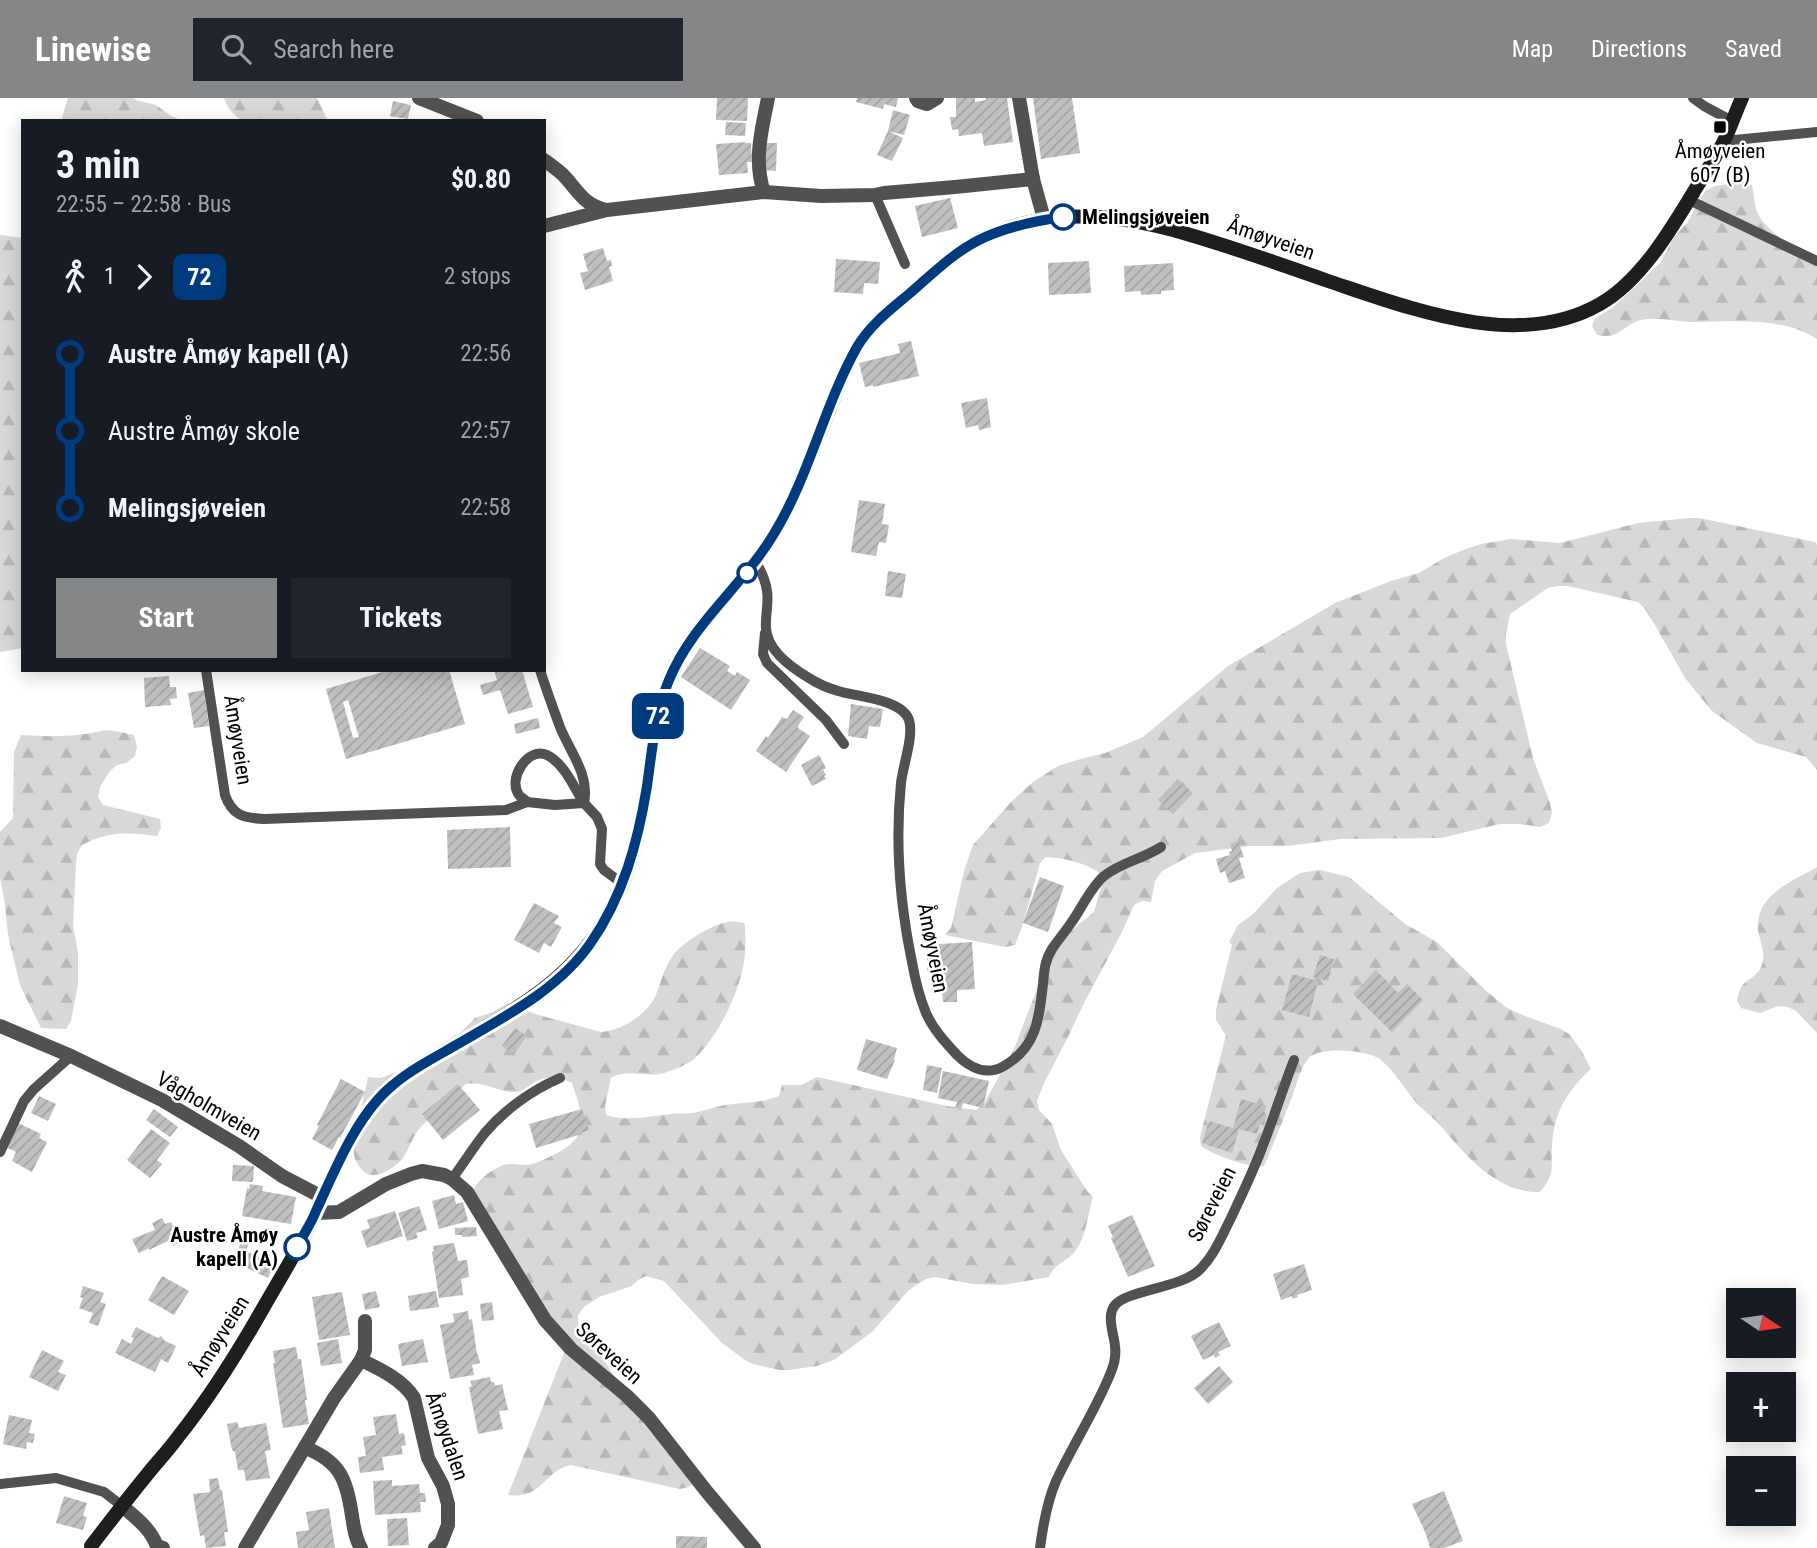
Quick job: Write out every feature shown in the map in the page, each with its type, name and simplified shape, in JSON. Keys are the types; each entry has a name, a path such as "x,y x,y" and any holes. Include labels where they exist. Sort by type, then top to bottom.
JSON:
{"main road":[{"name":"Åmøyveien","path":"91,1547 179,1437 229,1366 316,1213 346,1149 374,1104 410,1071 488,1026 550,985 588,947 601,927 623,884 643,810 657,723 668,681 690,641 756,562 775,533 803,476 858,345 867,332 900,301 958,253 977,241 1044,219 1083,215 1157,225 1402,306 1450,318 1529,324 1552,321 1598,306 1615,294 1646,262 1689,200 1724,141 1742,98"}],"street":[{"path":"419,98 472,119"},
{"path":"764,192 758,148 768,98"},
{"path":"916,98 927,104 937,98"},
{"path":"1019,98 1033,179 1044,219"},
{"path":"546,161 556,168 585,201 596,208 607,210"},
{"path":"546,225 607,210 764,192 821,196 875,195 1033,179"},
{"name":"Vågholmveien","path":"0,1026 71,1056 162,1100 239,1146 282,1176 323,1196"},
{"path":"316,1213 339,1212 386,1184 411,1174 428,1172 452,1179"},
{"name":"Søreveien","path":"452,1179 467,1192 545,1320 560,1339 649,1418 754,1548"},
{"path":"245,1548 334,1398 361,1360 365,1350 365,1321"},
{"name":"Åmøydalen","path":"361,1360 399,1382 414,1398 428,1458 443,1486 448,1504 448,1525 441,1543 435,1548"},
{"path":"306,1448 329,1460 345,1480 356,1540 361,1548"},
{"path":"122,1506 141,1521 159,1547"}],"lane":[{"path":"1693,98 1732,121"},
{"path":"1724,141 1817,132"},
{"path":"875,195 905,264"},
{"path":"1689,200 1817,261"},
{"path":"756,562 768,594 763,654 767,663 826,720 844,744"},
{"name":"Åmøyveien","path":"766,631 777,653 807,677 837,691 893,704 908,718 910,734 901,781 898,834 901,894 908,942 926,1013 943,1040 970,1066 981,1070 1007,1065 1033,1038 1040,1012 1044,967 1052,949 1103,876 1124,863 1161,847"},
{"name":"Åmøyveien","path":"206,672 225,795 229,806 237,814 264,819 393,815 506,810 527,802 555,806 584,803"},
{"path":"541,672 586,787 584,803"},
{"path":"527,802 519,794 516,785 517,773 523,762 532,755 548,755 578,789 584,803 597,817 602,829 600,864 623,884"},
{"path":"0,1152 24,1101 71,1056"},
{"name":"Søreveien","path":"1040,1548 1044,1517 1055,1483 1113,1369 1116,1350 1112,1309 1116,1303 1131,1296 1184,1279 1206,1263 1251,1176 1294,1060"},
{"path":"452,1179 491,1126 532,1092 560,1078"},
{"path":"0,1484 57,1478 104,1492 122,1506"}],"green space":[{"path":"68,98 134,98 156,105 178,119 62,119"},
{"path":"224,98 317,98 327,119 240,119"},
{"path":"1743,182 1752,185 1762,221 1793,246 1817,258 1817,339 1789,327 1758,322 1654,319 1635,322 1617,334 1597,335 1592,326 1595,318 1612,308 1660,263 1706,190"},
{"path":"0,235 21,238 21,648 0,652"},
{"path":"1690,518 1815,542 1817,545 1817,770 1806,757 1757,743 1712,711 1685,678 1655,625 1638,602 1568,586 1548,588 1510,614 1506,644 1533,758 1550,803 1552,813 1549,823 1540,827 1500,824 1441,838 1340,839 1195,853 1162,871 1155,881 1151,902 1142,901 1134,905 1037,1101 1039,1110 1052,1124 1061,1150 1093,1197 1079,1244 1073,1254 1054,1269 1049,1277 1003,1285 973,1284 935,1277 926,1279 909,1290 872,1332 834,1360 817,1366 780,1370 745,1360 722,1343 664,1281 646,1276 632,1286 599,1297 584,1307 578,1315 578,1325 601,1353 641,1417 699,1478 689,1487 680,1489 571,1465 555,1472 529,1493 508,1495 566,1348 466,1202 479,1182 493,1170 506,1165 538,1162 557,1153 576,1139 582,1123 572,1083 546,1078 515,1092 480,1084 466,1084 419,1129 399,1162 384,1173 372,1175 362,1170 353,1148 368,1077 381,1078 398,1071 461,1032 475,1018 508,1003 535,1014 601,1032 617,1029 639,1016 651,1004 669,962 682,946 713,927 733,922 745,925 743,966 735,995 712,1038 694,1059 676,1069 657,1074 624,1074 611,1078 605,1106 606,1115 630,1118 690,1113 766,1100 779,1096 782,1085 801,1085 817,1077 976,1110 985,1102 1014,1049 1045,968 1064,936 1094,912 1102,884 1102,875 1090,867 1046,857 1040,863 1015,945 1005,947 945,935 951,928 973,845 1011,802 1033,782 1058,766 1105,753 1143,737 1228,666 1335,603 1419,573 1463,550 1511,539 1560,543 1638,523"},
{"path":"106,730 134,735 137,747 135,756 110,771 100,787 98,797 103,805 160,819 161,828 157,836 119,834 101,837 82,845 76,863 73,925 78,953 78,984 71,1021 66,1029 41,1028 20,985 8,935 0,877 0,832 13,818 14,752 21,735 64,736"},
{"path":"1817,867 1817,1033 1796,1011 1788,1007 1778,1006 1760,1013 1741,1008 1737,1001 1742,986 1760,970 1763,962 1758,930 1762,907 1777,891"},
{"path":"1320,870 1349,877 1405,924 1437,942 1507,1008 1561,1029 1569,1034 1581,1050 1591,1069 1569,1094 1559,1112 1553,1134 1552,1170 1540,1192 1524,1191 1495,1179 1470,1159 1418,1104 1386,1064 1375,1057 1356,1052 1323,1052 1309,1058 1301,1071 1264,1166 1231,1160 1201,1146 1200,1137 1226,1035 1216,1020 1216,1010 1232,945 1229,942 1238,925 1252,915 1277,888 1300,873"}],"building":[{"path":"717,98 748,98 747,121 716,120"},
{"path":"857,98 898,98 896,107 884,104 883,109 856,102"},
{"path":"956,98 975,98 975,102 986,98 1007,98 1013,142 984,146 982,133 959,136 958,129 952,130 950,117 956,117"},
{"path":"1033,98 1072,98 1080,153 1041,159"},
{"path":"393,101 411,105 408,119 390,116"},
{"path":"893,110 910,115 904,135 888,131"},
{"path":"726,122 746,123 745,136 725,135"},
{"path":"888,131 903,138 892,161 877,155"},
{"path":"751,143 752,162 747,162 748,173 719,175 716,144"},
{"path":"766,143 777,143 776,171 765,170"},
{"path":"950,198 958,228 922,237 915,206"},
{"path":"603,248 607,261 611,260 612,266 609,267 613,281 585,290 580,273 588,271 583,254"},
{"path":"836,259 880,262 878,284 864,283 863,294 834,292"},
{"path":"1089,261 1091,293 1049,295 1048,263"},
{"path":"1173,263 1174,290 1141,295 1141,291 1125,292 1124,266"},
{"path":"911,341 919,376 865,387 859,363 900,353 898,344"},
{"path":"987,398 991,427 979,430 978,425 966,428 961,403"},
{"path":"859,500 885,504 882,524 889,525 886,543 879,542 876,556 851,552"},
{"path":"888,571 906,574 902,598 885,596"},
{"path":"700,648 730,666 727,671 735,676 737,672 750,680 731,710 681,677"},
{"path":"382,672 450,672 465,724 346,759 326,689","holes":["348,700 359,737 353,738 343,702"]},
{"path":"495,672 523,672 533,707 508,714 500,690 483,695 480,685 497,680"},
{"path":"169,676 170,687 176,687 177,698 170,699 171,705 145,707 144,678"},
{"path":"204,690 209,726 194,728 188,693"},
{"path":"851,704 883,709 880,727 869,726 867,739 848,736"},
{"path":"793,710 804,717 798,728 810,736 786,772 756,751 782,717 787,719"},
{"path":"538,718 540,728 516,734 514,724"},
{"path":"819,755 826,768 823,770 826,779 812,786 801,765"},
{"path":"1178,779 1193,793 1173,814 1158,800"},
{"path":"510,827 511,867 448,869 447,830"},
{"path":"1238,841 1244,857 1239,858 1245,878 1229,883 1225,871 1220,873 1216,859 1230,855 1230,844"},
{"path":"1040,877 1064,886 1048,932 1023,923"},
{"path":"534,903 559,916 554,923 562,927 551,947 544,943 539,953 514,940"},
{"path":"972,942 975,989 957,990 957,1002 943,1002 940,971 927,971 927,958 939,958 939,944"},
{"path":"1320,955 1334,959 1328,981 1313,977"},
{"path":"1376,970 1398,993 1407,984 1423,1000 1392,1032 1353,994"},
{"path":"1292,974 1318,981 1309,1017 1282,1010"},
{"path":"515,1028 527,1036 514,1054 502,1046"},
{"path":"866,1039 897,1048 887,1079 857,1070"},
{"path":"927,1065 942,1068 937,1093 923,1090"},
{"path":"943,1071 989,1081 983,1108 963,1103 961,1110 958,1110 959,1108 955,1108 957,1102 938,1098"},
{"path":"341,1079 365,1092 332,1150 312,1139"},
{"path":"458,1084 480,1110 443,1140 422,1114"},
{"path":"39,1096 56,1104 48,1121 31,1113"},
{"path":"1241,1099 1266,1106 1264,1125 1260,1124 1257,1134 1239,1129 1232,1153 1202,1143 1209,1121 1233,1128"},
{"path":"154,1109 178,1127 170,1137 146,1120"},
{"path":"582,1109 589,1130 536,1148 529,1124"},
{"path":"18,1123 41,1134 39,1138 47,1142 32,1172 12,1161 16,1152 6,1147"},
{"path":"151,1129 170,1143 157,1160 162,1164 150,1178 127,1160"},
{"path":"233,1165 254,1166 253,1182 232,1181"},
{"path":"250,1184 263,1186 262,1191 296,1197 291,1224 242,1216"},
{"path":"454,1195 456,1204 463,1202 468,1221 439,1229 432,1201"},
{"path":"419,1206 427,1230 416,1233 418,1238 407,1241 398,1213"},
{"path":"395,1211 403,1236 367,1248 361,1231 370,1228 367,1220"},
{"path":"1132,1215 1155,1266 1128,1277 1108,1226"},
{"path":"162,1218 165,1224 171,1222 180,1242 173,1246 170,1240 139,1253 132,1239 155,1230 152,1223"},
{"path":"476,1227 477,1236 455,1235 455,1228"},
{"path":"242,1239 249,1242 246,1251 274,1265 268,1278 234,1262"},
{"path":"454,1243 458,1261 467,1260 469,1277 461,1279 463,1295 439,1298 433,1246"},
{"path":"1304,1264 1312,1290 1292,1299 1292,1296 1281,1300 1273,1274"},
{"path":"162,1276 189,1291 174,1315 148,1300"},
{"path":"83,1286 104,1293 100,1302 106,1304 98,1326 89,1323 93,1313 79,1308 83,1298 80,1297"},
{"path":"376,1291 380,1307 365,1310 362,1294"},
{"path":"436,1291 439,1307 410,1311 408,1296"},
{"path":"342,1292 350,1335 319,1340 312,1297"},
{"path":"492,1302 494,1320 482,1321 480,1304"},
{"path":"468,1311 480,1363 472,1365 474,1375 450,1379 440,1325 454,1322 453,1314"},
{"path":"1219,1322 1231,1346 1218,1352 1220,1355 1215,1358 1214,1355 1203,1360 1191,1336"},
{"path":"136,1327 158,1338 161,1336 176,1346 168,1363 161,1359 155,1372 115,1353 122,1339 131,1344"},
{"path":"338,1339 342,1363 321,1366 317,1343"},
{"path":"423,1339 428,1362 402,1366 398,1344"},
{"path":"296,1347 298,1359 301,1359 309,1424 283,1428 273,1351"},
{"path":"42,1350 64,1361 58,1372 66,1375 58,1391 29,1377"},
{"path":"1219,1366 1233,1382 1208,1404 1194,1388"},
{"path":"490,1377 495,1386 502,1384 508,1410 499,1411 503,1429 478,1434 470,1381"},
{"path":"396,1414 399,1434 404,1433 406,1445 401,1446 403,1454 382,1457 384,1470 360,1473 358,1457 366,1456 363,1437 376,1435 373,1417"},
{"path":"9,1415 32,1420 29,1433 35,1434 33,1443 27,1442 26,1449 3,1444"},
{"path":"237,1422 239,1428 266,1423 271,1450 265,1451 270,1478 246,1481 244,1470 238,1470 227,1424"},
{"path":"218,1478 228,1532 224,1532 226,1546 206,1548 204,1535 200,1536 193,1494 210,1492 209,1479"},
{"path":"392,1480 392,1486 419,1484 420,1493 425,1493 426,1502 420,1502 421,1512 375,1515 373,1481"},
{"path":"1444,1491 1463,1541 1444,1548 1430,1548 1412,1504"},
{"path":"64,1496 87,1503 83,1530 56,1523"},
{"path":"329,1508 335,1548 298,1548 296,1532 309,1530 306,1512"},
{"path":"407,1518 409,1545 388,1546 387,1519"},
{"path":"676,1536 707,1537 707,1548 676,1548"}],"bus line":[{"name":"72","path":"297,1247 346,1149 374,1104 390,1087 410,1071 488,1026 550,985 579,958 601,927 623,884 637,838 657,723 668,681 690,641 756,562 775,533 803,476 849,363 867,332 938,268 977,241 1017,225 1063,217"}],"place":[{"name":"Åmøyveien 607 (B)","path":"1720,127"},
{"name":"Melingsjøveien","path":"1063,217"},
{"name":"Austre Åmøy kapell (A)","path":"297,1247"}]}
